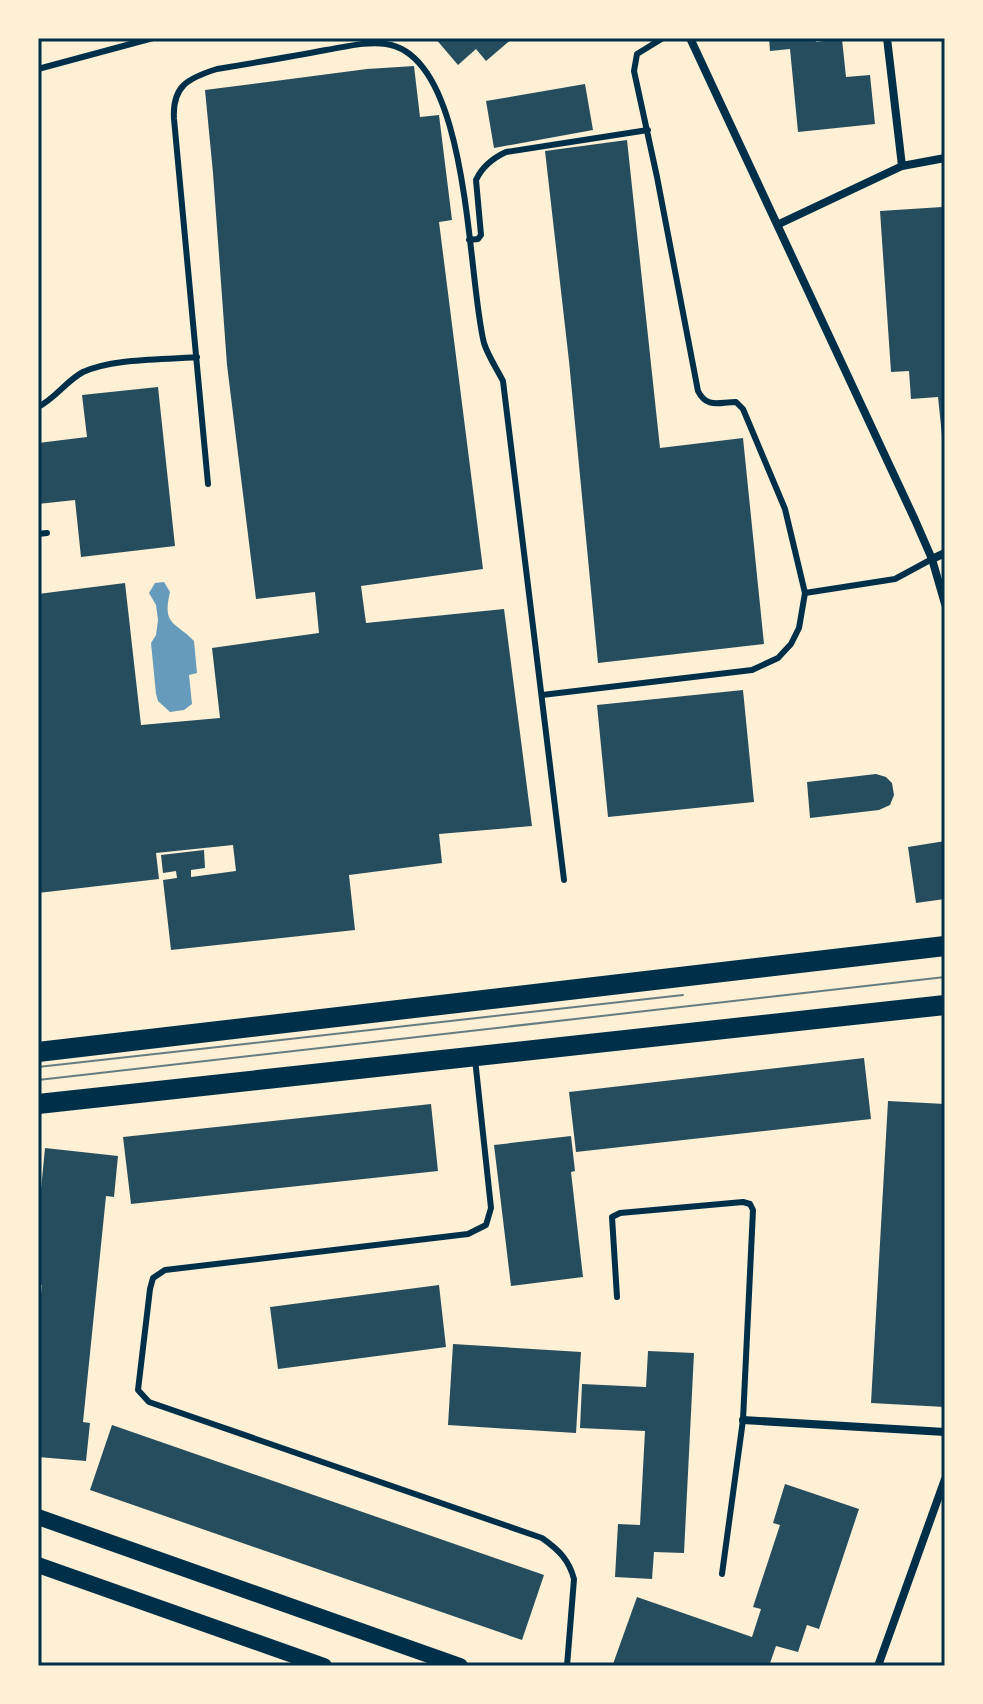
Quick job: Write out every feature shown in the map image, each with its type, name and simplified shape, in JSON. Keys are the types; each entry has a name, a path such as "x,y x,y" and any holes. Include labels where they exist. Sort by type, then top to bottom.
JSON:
{"main road":[{"path":"38,1052 945,946"},
{"path":"38,1104 945,1005"},
{"path":"38,1517 460,1666"},
{"path":"38,1565 324,1666"}],"street":[{"path":"690,38 932,559 945,604"},
{"path":"887,38 902,166"},
{"path":"779,224 902,166 945,158"},
{"path":"932,559 945,553"},
{"path":"743,1420 945,1432"},
{"path":"878,1666 945,1479"}],"lane":[{"path":"38,69 153,38"},
{"path":"542,695 762,667 778,658 796,636 805,593 785,509 742,407 732,401 711,404 698,391 634,71 635,59 663,38"},
{"path":"208,484 173,105 177,91 200,74 361,44 387,44 408,52 435,83 446,107 459,167 485,345 503,381 564,880"},
{"path":"469,240 478,239 481,235 476,180 499,155 648,130"},
{"path":"38,407 57,396 81,373 93,368 197,357"},
{"path":"38,534 47,533"},
{"path":"805,593 895,579 932,559"},
{"path":"475,1055 491,1208 486,1225 468,1234 165,1270 153,1278 150,1289 138,1390 149,1402 542,1538 563,1555 571,1566 574,1579 567,1666"},
{"path":"617,1297 610,1224 612,1217 620,1213 743,1202 750,1204 753,1210 743,1420 722,1574"}],"water":[{"path":"164,582 170,592 169,617 194,641 197,673 189,675 192,704 184,710 170,712 158,701 156,694 151,643 156,635 158,620 156,605 149,593 155,583"}],"building":[{"path":"435,38 513,38 486,61 476,49 458,65"},
{"path":"769,38 815,38 816,42 842,39 846,77 870,75 875,124 798,132 790,49 770,51"},
{"path":"414,66 420,117 439,115 452,220 439,222 483,569 361,586 366,623 504,609 532,826 439,834 442,863 349,875 355,930 171,950 163,880 177,878 176,871 163,873 161,855 204,850 205,868 191,870 191,877 236,871 233,845 156,853 159,879 38,893 38,594 125,583 141,725 220,718 212,648 319,633 315,592 256,599 227,365 205,90"},
{"path":"585,84 593,130 494,148 486,101"},
{"path":"627,140 660,448 743,438 764,644 598,663 545,151"},
{"path":"942,207 945,251 945,445 938,397 911,399 909,371 891,372 880,211"},
{"path":"158,387 175,546 81,557 75,500 38,504 38,443 87,437 82,395"},
{"path":"743,690 754,802 608,817 597,705"},
{"path":"876,774 892,783 894,795 890,805 879,810 810,818 807,782"},
{"path":"945,841 945,899 916,903 908,847"},
{"path":"864,1058 871,1119 576,1152 569,1092"},
{"path":"888,1101 945,1104 945,1407 871,1403"},
{"path":"431,1104 438,1171 131,1204 123,1137"},
{"path":"571,1136 575,1171 571,1172 583,1277 511,1286 494,1145"},
{"path":"45,1148 118,1156 114,1197 106,1196 83,1422 90,1423 86,1461 38,1457 38,1322 42,1285 38,1285 38,1220"},
{"path":"439,1285 446,1347 278,1369 270,1307"},
{"path":"453,1344 581,1352 576,1433 448,1425"},
{"path":"648,1351 694,1353 684,1553 654,1552 652,1579 615,1577 618,1524 640,1525 645,1431 580,1428 582,1384 646,1387"},
{"path":"112,1425 544,1575 522,1640 90,1490"},
{"path":"785,1484 859,1509 819,1629 807,1625 798,1652 776,1646 769,1666 613,1664 637,1597 752,1637 761,1609 753,1607 780,1525 773,1523"}],"tram line":[{"path":"38,1080 945,977"},
{"path":"38,1067 683,995"}]}
